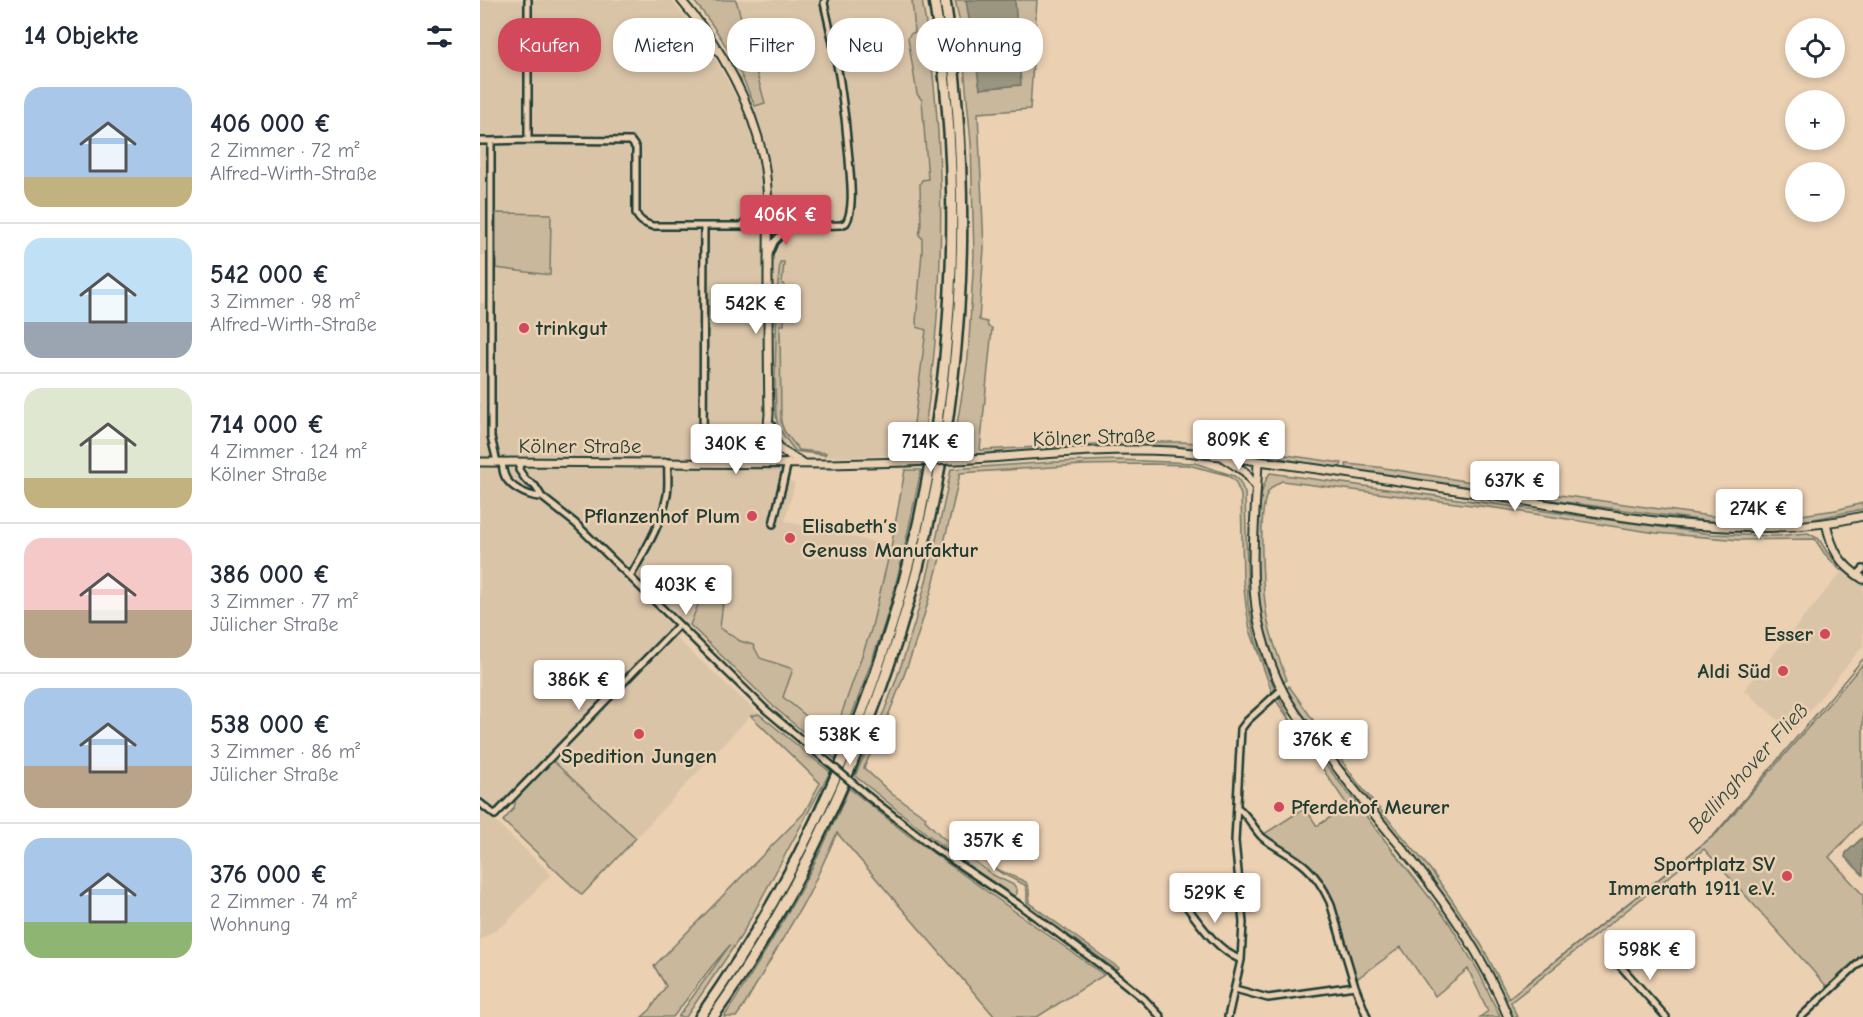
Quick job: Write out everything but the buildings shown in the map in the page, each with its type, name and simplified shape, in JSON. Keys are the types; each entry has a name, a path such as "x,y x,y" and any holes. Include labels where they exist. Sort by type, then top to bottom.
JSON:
{"highway":[{"path":"700,1017 770,908 822,805 865,703 887,640 914,543 936,436 944,378 952,261 951,147 942,51 934,0"},
{"path":"713,1017 780,914 834,806 871,718 897,643 926,537 948,424 960,314 961,144 945,0"}],"main road":[{"path":"681,0 707,33 735,79 747,106 763,157 768,226 769,414 764,453 768,462"},
{"path":"768,462 774,453 769,414"},
{"path":"773,439 782,450 803,463"},
{"name":"Kölner Straße","path":"480,462 906,462 1121,451 1172,451 1258,461 1691,525 1765,528 1826,523 1863,516"},
{"path":"1223,457 1245,472 1256,487"},
{"path":"1258,461 1253,561 1256,604 1265,647 1282,689 1294,711 1361,800 1444,902 1480,958 1508,1017"},
{"path":"1826,523 1837,556 1860,577"}],"street":[{"path":"528,0 528,141"},
{"path":"480,141 631,141 636,148 636,213 643,222 652,226 789,226 846,223 850,213 850,179 842,91 825,0"},
{"path":"491,141 491,437 508,481 534,497 542,497"},
{"path":"741,226 752,218 767,198"},
{"path":"703,462 704,226"},
{"path":"768,256 774,242 789,226"},
{"path":"520,462 521,475 535,486 542,497 575,523 765,709 869,797 936,849 1018,904 1103,968 1144,999 1161,1017"},
{"path":"630,577 645,551 667,498 668,462"},
{"path":"773,524 788,462"},
{"path":"1860,577 1863,569"},
{"path":"480,802 495,815 678,626"},
{"path":"1228,1017 1240,960 1243,923 1235,841 1241,729 1246,721 1282,689"},
{"path":"1238,808 1264,839 1305,866 1325,891 1367,1017"},
{"path":"1181,899 1218,946 1240,960"},
{"path":"1801,1017 1863,959"},
{"path":"1616,961 1666,1017"},
{"path":"1235,989 1268,998 1355,986"}],"shaded area":[{"path":"480,0 671,0 686,18 613,18 613,72 715,72 715,59 743,111 765,103 756,72 815,72 815,18 741,18 736,0 919,0 921,18 916,18 916,72 925,72 938,217 917,454 843,457 802,454 791,472 789,481 795,483 785,521 891,546 871,630 833,739 783,697 793,669 759,658 753,645 740,641 720,628 724,593 705,587 690,625 676,638 759,714 750,716 636,838 548,756 491,817 551,874 506,923 480,940 480,303 494,303 495,256 480,255"},
{"path":"693,0 736,0 741,18 727,18 727,48 715,28 715,18 707,18"},
{"path":"912,0 922,0 925,18 916,18 916,72 933,72 937,113 941,227 935,341 921,455 910,454 926,330 917,327 916,322 922,252 922,238 919,235 921,225 920,184 922,180 928,179 922,100 917,94 908,38 915,32"},
{"path":"955,0 1037,0 1036,18 959,18"},
{"path":"966,0 1015,0 1016,18 969,18"},
{"path":"740,72 756,72 765,103 755,106"},
{"path":"965,72 1032,72 1030,109 978,113 984,248 979,320 987,322 988,327 992,328 980,450 1136,442 1183,442 1245,447 1257,441 1257,452 1252,455 1207,449 1163,447 952,455 968,358 974,255 971,143"},
{"path":"977,72 1020,72 1021,85 980,89"},
{"path":"496,213 551,214 550,275 496,268"},
{"path":"780,262 784,262 782,284 784,284 784,325 780,325 781,422 784,431 799,450 826,453 825,455 795,451 778,426 775,379"},
{"path":"1261,422 1263,443 1272,453 1342,463 1340,467 1262,455 1259,450"},
{"path":"1119,460 1195,463 1234,476 1239,480 1245,493 1248,604 1256,642 1276,693 1273,695 1250,630 1243,579 1241,495 1235,481 1227,475 1188,465 1149,464 1084,465 960,473 923,620 889,714 864,768 892,794 926,817 925,820 942,837 993,875 1014,885 1017,893 1011,896 936,841 855,776 885,709 906,650 931,560 951,469"},
{"path":"1346,464 1710,516 1780,518 1836,510 1863,503 1863,509 1805,521 1715,522 1511,495 1351,470 1347,469"},
{"path":"905,470 921,470 900,567 878,642 835,759 774,707 690,625 705,587 724,593 720,628 740,641 753,645 760,658 793,669 783,697 833,738 871,630 891,547"},
{"path":"1270,473 1711,534 1777,536 1808,533 1819,539 1843,570 1840,570 1824,553 1815,539 1740,540 1656,533 1503,509 1282,481 1268,492 1265,502 1262,556 1268,622 1287,680 1284,682 1267,645 1257,580 1257,538 1261,501"},
{"path":"1843,570 1863,582 1863,646 1792,732 1744,690"},
{"path":"1863,664 1863,821 1829,857 1863,895 1863,955 1829,989 1704,849 1511,1002 1517,1017 1512,1017 1484,959 1453,909 1326,749 1286,690 1289,686 1357,782 1430,869 1482,946 1509,998 1717,833"},
{"path":"1278,697 1290,719 1448,921 1479,972 1500,1017 1480,1017 1488,1011 1468,969 1435,996 1401,947 1355,980 1342,938 1317,877 1264,834 1305,808 1317,826 1348,806 1275,699"},
{"path":"759,714 830,772 741,936 686,1017 678,1017 730,945 673,1017 642,1017 650,1010 666,986 654,966 804,813 820,783 751,716"},
{"path":"552,760 636,838 582,895 503,821 514,808 516,798"},
{"path":"849,788 908,835 1104,975 1037,1017 995,1017 837,833 809,894 743,1007 736,1017 724,1017 792,906"},
{"path":"1863,837 1863,875 1845,857 1846,853"},
{"path":"994,868 1026,882 1029,890 1029,903 1119,968 1117,970 1027,905 1025,885"}],"waterway":[{"name":"Bellinghover Fließ","path":"1506,1000 1714,835 1863,659"}],"place":[{"name":"trinkgut","path":"524,328"},
{"name":"Pflanzenhof Plum","path":"752,516"},
{"name":"Elisabeth’s Genuss Manufaktur","path":"790,538"},
{"name":"Esser","path":"1825,634"},
{"name":"Aldi Süd","path":"1783,671"},
{"name":"Spedition Jungen","path":"639,734"},
{"name":"Pferdehof Meurer","path":"1279,807"},
{"name":"Sportplatz SV Immerath 1911 e.V.","path":"1787,876"}]}
